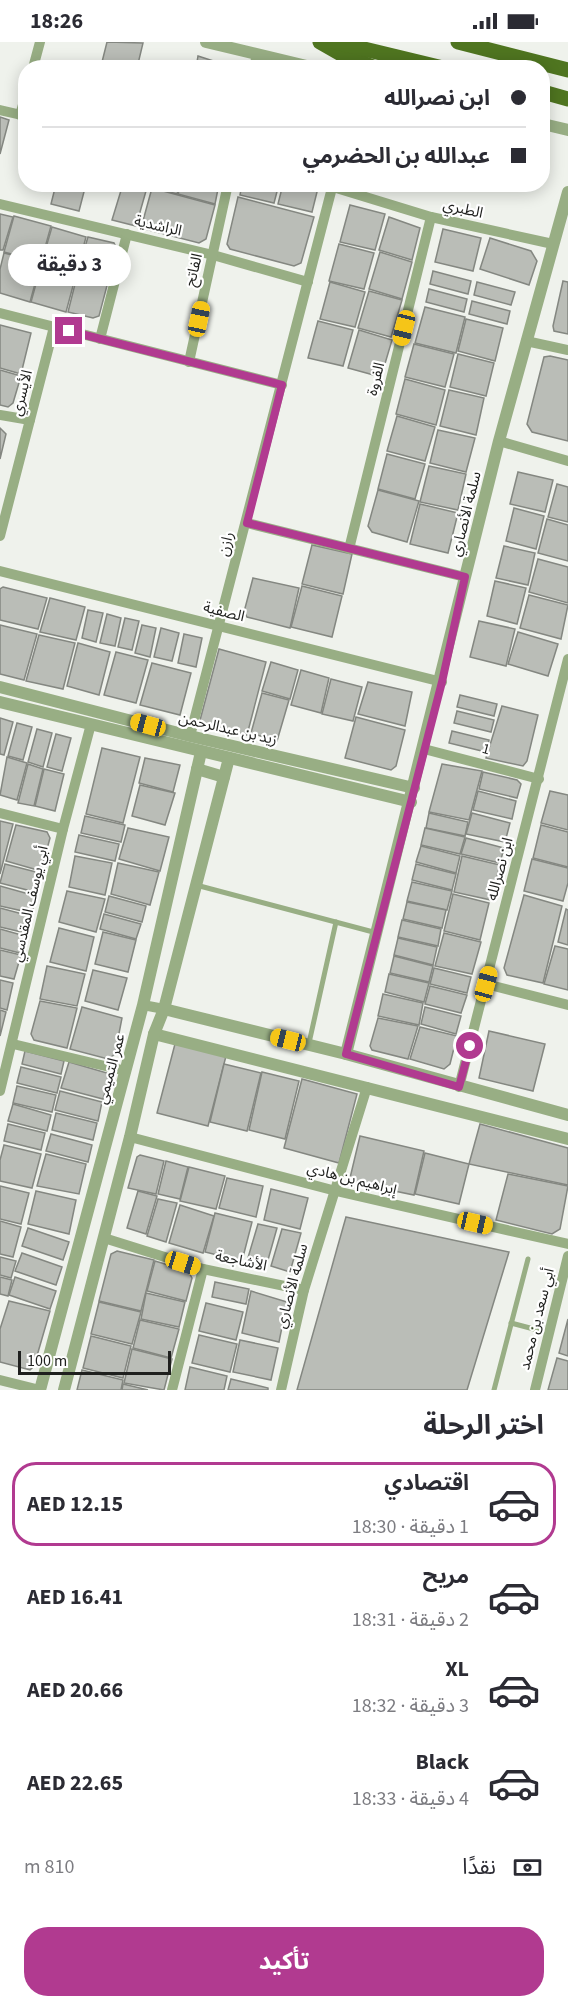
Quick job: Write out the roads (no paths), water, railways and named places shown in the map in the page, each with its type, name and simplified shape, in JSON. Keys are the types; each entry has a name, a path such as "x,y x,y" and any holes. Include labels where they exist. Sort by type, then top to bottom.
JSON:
{"main road":[{"path":"320,42 358,60"},
{"path":"335,42 410,60"},
{"path":"458,42 529,60"},
{"path":"550,65 568,70"},
{"path":"550,94 568,99"}],"street":[{"path":"35,60 40,42"},
{"path":"206,42 281,60"},
{"path":"255,60 256,54"},
{"path":"0,111 18,115"},
{"path":"550,126 568,130"},
{"name":"الفاتح","path":"189,362 226,192"},
{"name":"رازن","path":"190,736 331,192"},
{"name":"الطبري","path":"352,192 431,217 553,244"},
{"name":"سلمة الأنصاري","path":"346,1054 442,682 465,577 525,341 568,192"},
{"name":"الراشدية","path":"0,204 213,255 308,282"},
{"name":"الفروة","path":"350,549 431,217"},
{"path":"100,339 127,234"},
{"path":"0,313 282,385"},
{"name":"الأيسري","path":"0,536 54,327"},
{"path":"525,341 568,350"},
{"path":"0,414 30,420"},
{"path":"500,441 568,460"},
{"path":"247,523 465,577"},
{"name":"الصفية","path":"0,571 442,682"},
{"name":"ابن نصرالله","path":"459,1087 539,779 563,697 568,659"},
{"name":"زيد بن عبدالرحمن","path":"0,687 190,736 414,788"},
{"name":"زيد بن عبدالرحمن","path":"0,702 411,802"},
{"name":"أبي يوسف المقدسي","path":"0,1091 63,829 91,724"},
{"name":"1","path":"424,748 539,779"},
{"name":"عمر التميمي","path":"40,1390 143,1005 201,752"},
{"path":"64,1390 130,1137 154,1034 164,1009 229,758"},
{"path":"197,769 224,777"},
{"path":"0,813 63,829"},
{"path":"486,984 568,1005"},
{"path":"143,1005 346,1054 459,1087 568,1115"},
{"path":"154,1034 568,1139"},
{"path":"13,1044 126,1071"},
{"name":"سلمة الأنصاري","path":"281,1390 304,1290 367,1087"},
{"name":"إبراهيم بن هادي","path":"130,1137 336,1191 568,1244"},
{"name":"الأشاجعة","path":"104,1238 203,1269 304,1290"},
{"name":"أبي سعد بن محمد","path":"535,1390 568,1256"},
{"path":"172,1390 203,1269"},
{"path":"0,1380 40,1390"}],"lane":[{"path":"196,885 377,933"},
{"path":"309,1045 336,922"},
{"path":"494,1390 528,1259"},
{"path":"511,1323 549,1333"}]}
